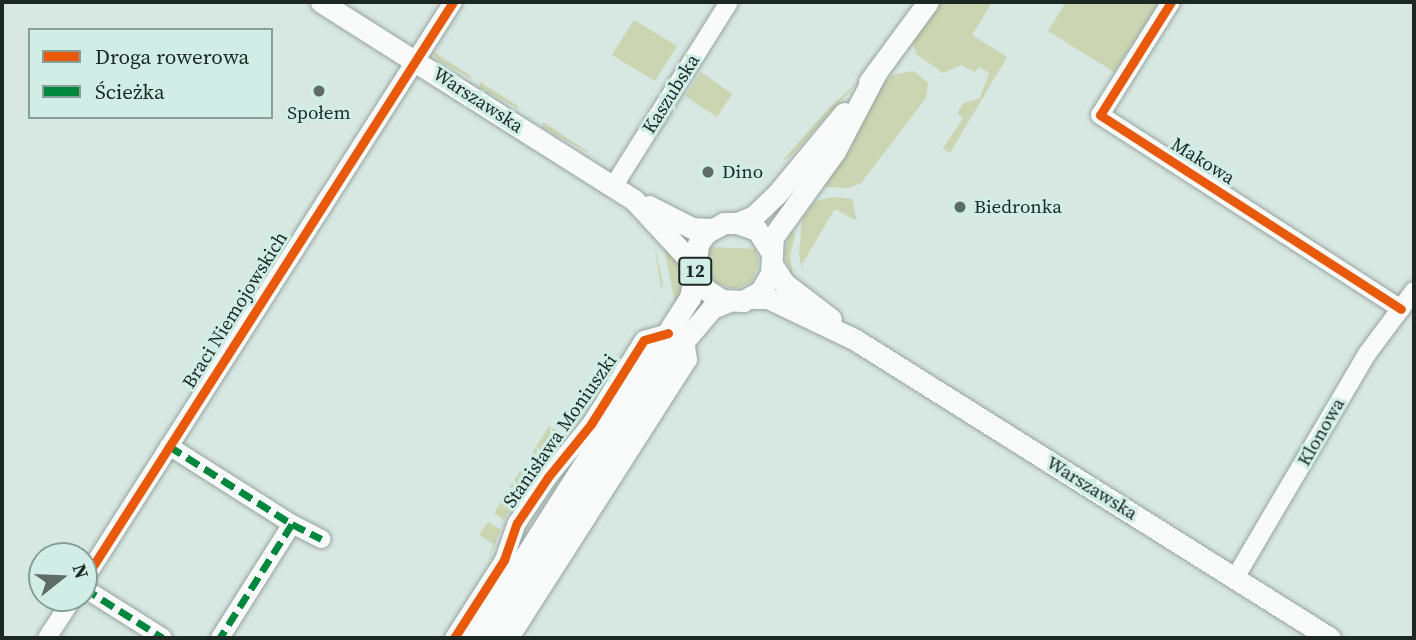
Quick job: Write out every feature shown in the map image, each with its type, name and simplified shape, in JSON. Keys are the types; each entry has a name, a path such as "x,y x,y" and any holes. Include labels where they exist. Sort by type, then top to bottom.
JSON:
{"main road":[{"name":"Warszawska","path":"321,2 634,201 692,228 711,229"},
{"name":"12","path":"877,71 835,151 773,237 772,259 765,285 739,300 710,294 694,268 698,244 711,229 754,216 777,194 877,71 928,2"},
{"name":"Warszawska","path":"634,201 694,268"},
{"path":"737,223 757,230 772,259"},
{"name":"Warszawska","path":"772,259 784,283 854,339 1330,638"},
{"name":"Stanisława Moniuszki","path":"491,638 677,335 690,298 694,268"},
{"name":"Warszawska","path":"739,300 768,298 854,339"},
{"name":"Stanisława Moniuszki","path":"473,638 677,335 712,308 739,300"}],"street":[{"name":"Braci Niemojowskich","path":"98,558 453,2"},
{"name":"Kaszubska","path":"613,187 729,2"},
{"name":"Makowa","path":"1171,2 1100,115 1401,309"},
{"name":"Klonowa","path":"1235,578 1367,354 1414,291"},
{"name":"Stanisława Moniuszki","path":"454,638 504,560 517,523 548,477 591,424 644,340 677,335 688,360 510,638"},
{"path":"169,446 292,524 321,539"},
{"path":"220,638 292,524"},
{"path":"98,597 163,638"},
{"path":"47,638 64,612"}],"green space":[{"path":"937,2 992,2 972,35 1007,57 950,153 943,148 963,118 957,113 964,103 980,98 989,73 980,67 975,72 961,65 943,73 916,54 912,39"},
{"path":"1066,2 1159,2 1114,72 1048,31"},
{"path":"634,20 677,46 655,81 612,55"},
{"path":"432,51 471,76 470,78 437,60"},
{"path":"914,71 928,83 926,98 861,183 849,188 824,187 854,144 850,142 873,94 892,75"},
{"path":"701,72 732,94 717,117 685,96"},
{"path":"861,79 791,156 782,161 829,108"},
{"path":"480,82 518,106 517,108 479,88"},
{"path":"543,122 587,151 588,153 542,127"},
{"path":"833,197 852,199 857,221 835,209 802,264 804,277 799,256 802,219 815,201"},
{"path":"791,229 795,235 790,256 793,277 784,254"},
{"path":"654,242 663,284 661,288"},
{"path":"664,247 680,264 684,275 685,286 675,303"},
{"path":"711,247 756,249 759,264 752,282 735,289 717,284 706,264"},
{"path":"579,415 577,422 538,469 528,460 549,426 564,435"},
{"path":"520,471 530,479 504,520 494,513"},
{"path":"488,522 501,530 488,560 493,544 479,535"}],"marked path":[{"path":"169,446 292,524 220,638"},
{"path":"292,524 321,539"},
{"path":"98,597 163,638"}],"cycle path":[{"path":"98,558 453,2"},
{"path":"1171,2 1100,115 1401,309"},
{"path":"454,638 504,560 517,523 548,477 591,424 644,340 668,333"}],"place":[{"name":"Społem","path":"319,91"},
{"name":"Dino","path":"708,172"},
{"name":"Biedronka","path":"960,207"}]}
